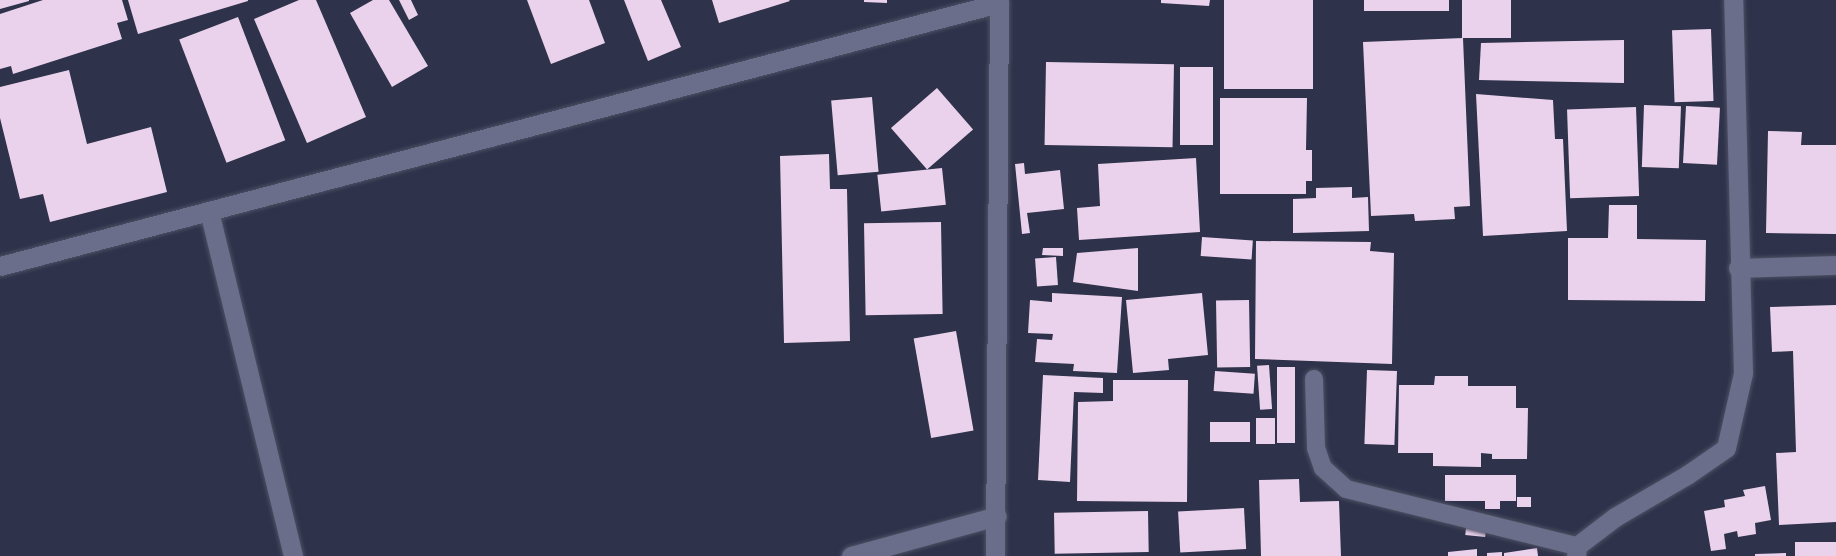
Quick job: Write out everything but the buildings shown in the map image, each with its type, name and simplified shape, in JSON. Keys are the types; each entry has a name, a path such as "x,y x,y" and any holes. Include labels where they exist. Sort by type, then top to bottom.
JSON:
{"street":[{"path":"1577,551 1615,517 1687,475 1726,448 1743,373 1738,268 1733,0"},
{"path":"0,266 999,1 995,556"},
{"path":"209,211 293,556"},
{"path":"1738,268 1836,265"},
{"path":"851,556 997,516"}],"lane":[{"path":"1314,379 1317,448 1323,468 1346,489 1577,551"}]}
